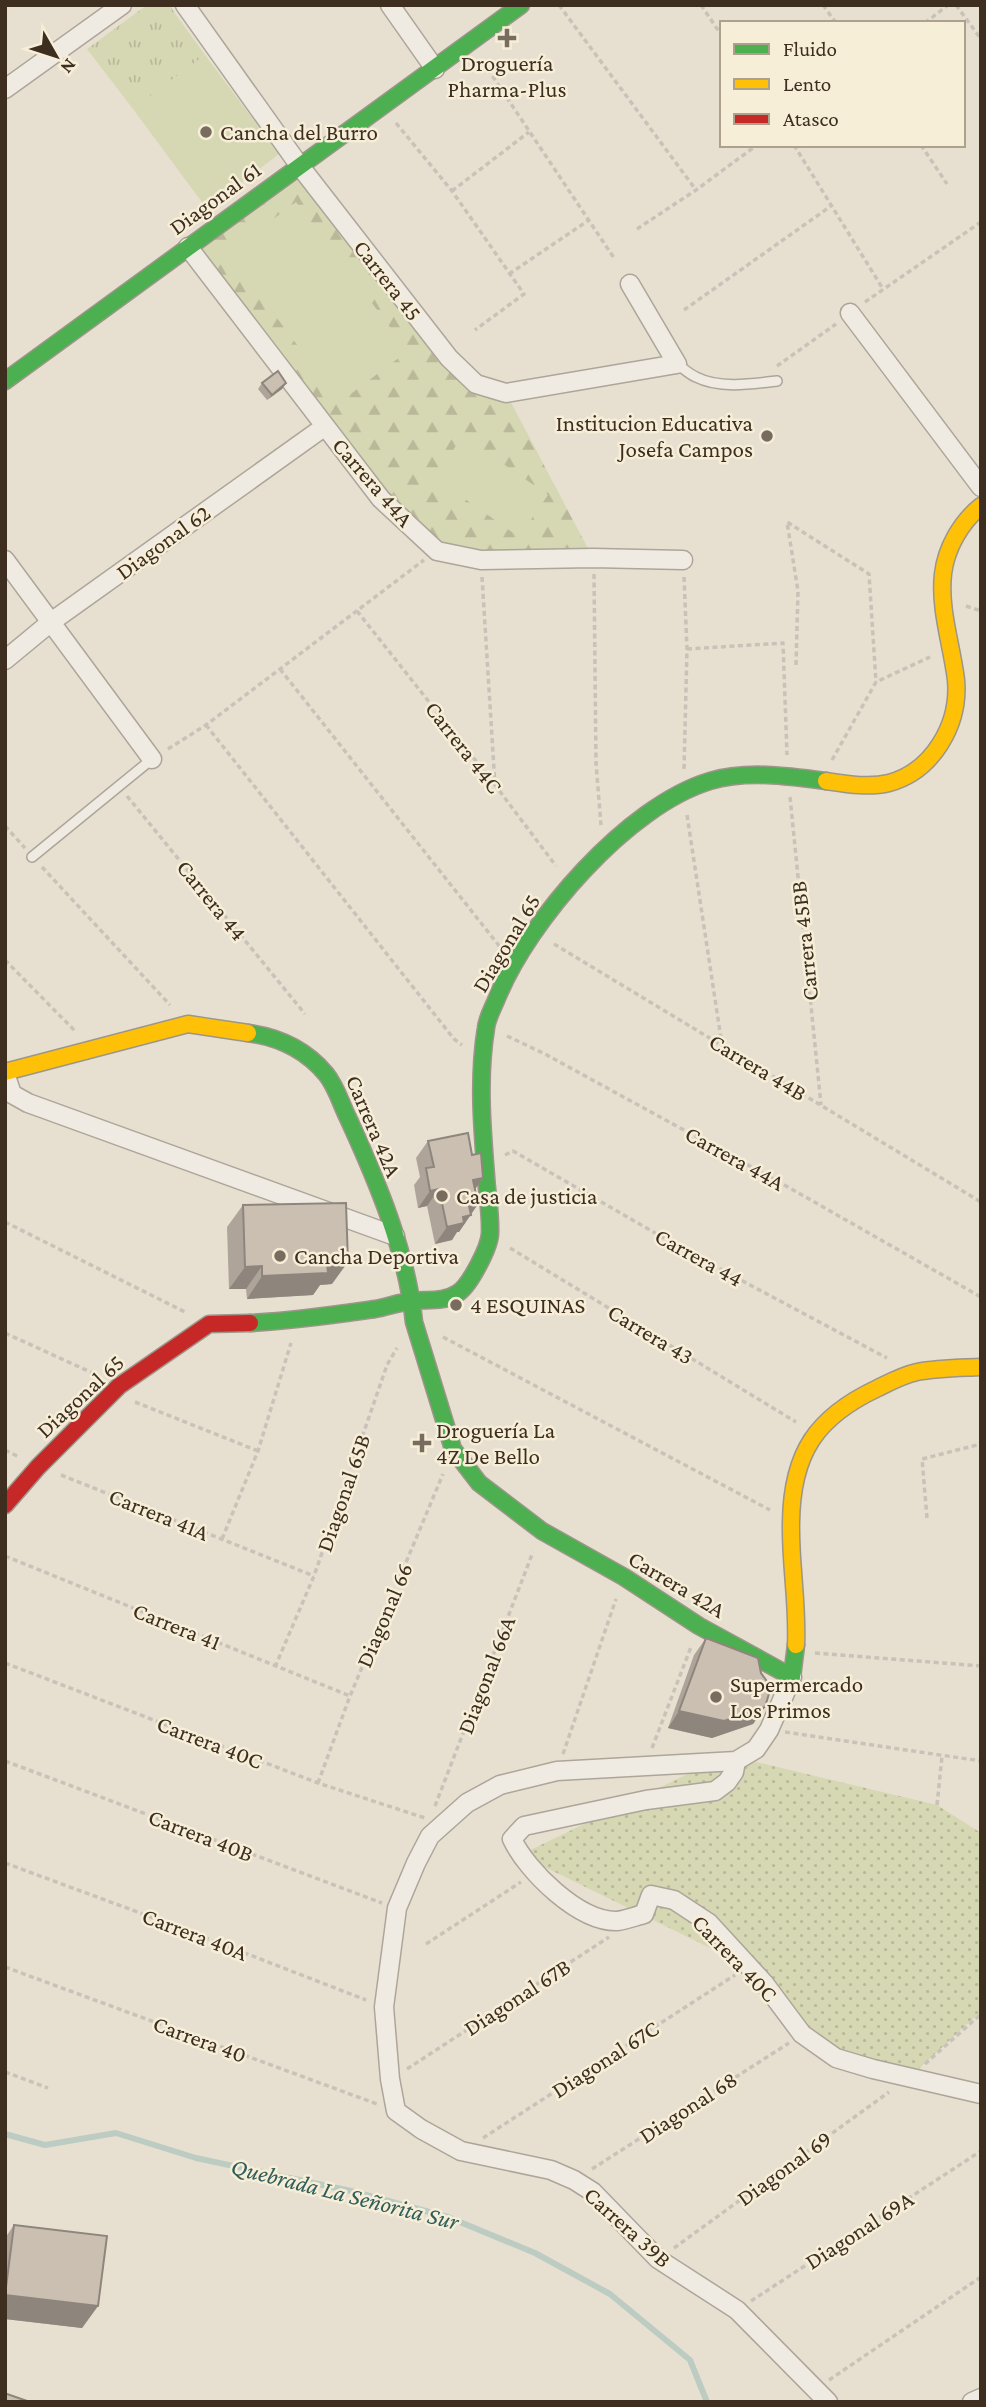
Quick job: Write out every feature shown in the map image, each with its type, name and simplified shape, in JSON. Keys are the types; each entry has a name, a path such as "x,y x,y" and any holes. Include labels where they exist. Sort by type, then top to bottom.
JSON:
{"street":[{"path":"5,89 122,5"},
{"name":"Carrera 45","path":"185,5 299,165 449,358 476,384 506,393 677,364"},
{"path":"390,5 435,69"},
{"name":"Diagonal 61","path":"5,381 522,5"},
{"name":"Carrera 44A","path":"188,247 381,499 437,551"},
{"path":"630,284 677,364"},
{"path":"850,313 981,487"},
{"name":"Diagonal 62","path":"5,660 51,622 324,427"},
{"name":"Diagonal 65","path":"5,1505 38,1466 119,1385 209,1324 298,1321 412,1301 433,1302 458,1293 477,1268 490,1236 481,1111 486,1026 494,1002 535,932 570,884 604,850 645,817 684,791 712,779 748,776 787,776 852,785 887,784 909,776 931,758 948,732 956,683 943,597 943,573 952,544 967,517 981,506"},
{"path":"437,551 481,561 593,558 683,560"},
{"path":"5,560 152,759"},
{"name":"Carrera 42A","path":"5,1072 188,1024 269,1036 305,1053 328,1076 363,1151 395,1236 412,1301 414,1322 453,1449 479,1483 542,1531 624,1577 699,1626 792,1677"},
{"path":"5,1072 12,1094 28,1103 395,1236"},
{"name":"Carrera 40C","path":"978,1364 914,1372 862,1394 836,1412 813,1433 798,1460 791,1521 797,1652 792,1677 769,1730 756,1749 736,1761 734,1772 727,1782 715,1791 646,1800 524,1826 512,1839 520,1856 537,1871 551,1890 587,1914 617,1921 644,1914 651,1895 674,1900 709,1923 749,1967 802,2034 836,2058 981,2094"},
{"path":"396,2111 390,2079 384,2007 397,1908 437,1822 500,1785 557,1770 736,1761"},
{"name":"Carrera 39B","path":"396,2111 421,2129 461,2151 551,2170 593,2192 658,2259 737,2310 821,2396"},
{"path":"972,2402 981,2398"}],"lane":[{"path":"677,364 696,377 711,382 748,384 776,381"},
{"path":"33,857 152,759"}],"path":[{"path":"559,5 696,190"},
{"path":"701,5 720,33"},
{"path":"823,5 835,21"},
{"path":"928,21 948,5"},
{"path":"956,5 981,39"},
{"path":"470,43 614,258"},
{"path":"383,107 452,191 524,295 475,330"},
{"path":"452,191 529,132"},
{"path":"637,229 754,147"},
{"path":"795,147 883,289"},
{"path":"922,147 947,184"},
{"path":"684,310 831,206"},
{"path":"509,274 589,219"},
{"path":"775,368 981,222"},
{"path":"796,665 798,591 787,522 869,574 876,682 820,780"},
{"path":"152,759 206,725 437,551"},
{"path":"593,558 596,763 604,850"},
{"path":"683,560 687,649 684,791 722,1045"},
{"path":"481,561 495,785"},
{"name":"Carrera 44C","path":"357,611 570,884"},
{"name":"Carrera 45BB","path":"687,649 783,643 787,776 821,1105"},
{"path":"876,682 951,648"},
{"path":"280,669 514,964"},
{"path":"206,725 454,1038 482,1062"},
{"name":"Carrera 44","path":"119,786 305,1014"},
{"path":"5,826 188,1024"},
{"name":"Carrera 44B","path":"535,932 981,1202"},
{"path":"5,960 94,1050"},
{"name":"Carrera 44A","path":"486,1026 545,1054 981,1297"},
{"name":"Carrera 44","path":"486,1162 513,1151 690,1253 914,1372"},
{"path":"5,1222 209,1324"},
{"name":"Carrera 43","path":"490,1236 813,1433"},
{"path":"222,1539 258,1451 298,1321"},
{"path":"414,1322 791,1521"},
{"name":"Diagonal 65B","path":"275,1667 314,1576 387,1365 414,1322"},
{"path":"927,1518 922,1459 981,1444"},
{"name":"Diagonal 66","path":"318,1783 350,1696 453,1449"},
{"name":"Carrera 41A","path":"5,1450 38,1466 314,1576"},
{"name":"Diagonal 66A","path":"437,1822 542,1531"},
{"name":"Carrera 41","path":"5,1556 350,1696"},
{"path":"557,1770 624,1577"},
{"path":"646,1764 699,1626"},
{"path":"797,1652 981,1666"},
{"name":"Carrera 40C","path":"5,1663 318,1783 437,1822"},
{"path":"769,1730 981,1761"},
{"path":"937,1805 942,1756"},
{"name":"Carrera 40B","path":"5,1761 397,1908"},
{"name":"Carrera 40A","path":"5,1863 384,2007"},
{"path":"426,1944 537,1871"},
{"name":"Diagonal 67B","path":"390,2079 610,1937"},
{"name":"Carrera 40","path":"5,1967 396,2111"},
{"name":"Diagonal 67C","path":"461,2151 749,1967"},
{"name":"Diagonal 69","path":"658,2259 909,2078 981,2014"},
{"name":"Diagonal 68","path":"574,2180 802,2034"},
{"path":"5,2072 48,2088"},
{"name":"Diagonal 69A","path":"737,2310 981,2151"},
{"path":"821,2396 981,2277"}],"green space":[{"path":"147,5 169,5 205,55 133,109 87,49"},
{"name":"Cancha del Burro","path":"205,55 279,154 207,209 133,109"},
{"path":"299,165 449,358 506,393 593,558 437,551 381,499 188,247"},
{"path":"296,202 408,351 340,402 228,253"},
{"path":"463,436 548,495 519,537 434,477"},
{"path":"727,1755 937,1805 981,1833 981,2011 909,2078 802,2034 749,1967 520,1855"}],"building":[{"path":"278,371 286,383 272,395 262,383"},
{"path":"468,1133 472,1155 481,1153 483,1178 473,1180 478,1204 469,1206 471,1215 463,1217 464,1223 447,1227 439,1189 430,1191 426,1168 434,1167 428,1141"},
{"path":"346,1203 348,1262 327,1263 328,1273 262,1276 262,1266 245,1267 243,1205"},
{"name":"Supermercado Los Primos","path":"706,1638 758,1658 761,1673 771,1687 765,1707 724,1721 679,1711"},
{"path":"14,2225 107,2236 98,2306 5,2295"},
{"path":"7,2394 30,2402 5,2402"}],"waterway":[{"name":"Quebrada La Señorita Sur","path":"5,2134 45,2145 116,2133 196,2158 351,2191 448,2217 535,2253 610,2294 690,2360 707,2402"}],"traffic: fast":[{"path":"5,381 521,5"},
{"path":"250,1323 312,1318 441,1299 463,1289 478,1266 490,1234 482,1102 482,1064 487,1024 512,967 532,935 584,870 615,840 646,814 678,794 710,781 738,776 783,776 826,781"},
{"path":"248,1033 281,1041 300,1052 310,1058 333,1084 370,1167 398,1243 414,1322 453,1449 479,1483 542,1531 624,1577 699,1626 792,1677 796,1645"}],"traffic: slow":[{"path":"826,781 866,785 889,783 919,768 940,744 948,729 956,697 956,680 943,601 943,574 947,555 956,536 981,506"},
{"path":"5,1072 188,1024 248,1033"},
{"path":"796,1645 792,1498 796,1476 812,1440 838,1411 897,1379 925,1371 981,1367"}],"traffic: jam":[{"path":"5,1505 38,1467 119,1386 209,1324 250,1323"}],"place":[{"name":"Droguería Pharma-Plus","path":"507,38"},
{"name":"Cancha del Burro","path":"206,132"},
{"name":"Institucion Educativa Josefa Campos","path":"767,436"},
{"name":"Casa de justicia","path":"442,1196"},
{"name":"Cancha Deportiva","path":"280,1256"},
{"name":"4 ESQUINAS","path":"456,1305"},
{"name":"Droguería La 4Z De Bello","path":"422,1443"},
{"name":"Supermercado Los Primos","path":"716,1697"}]}
